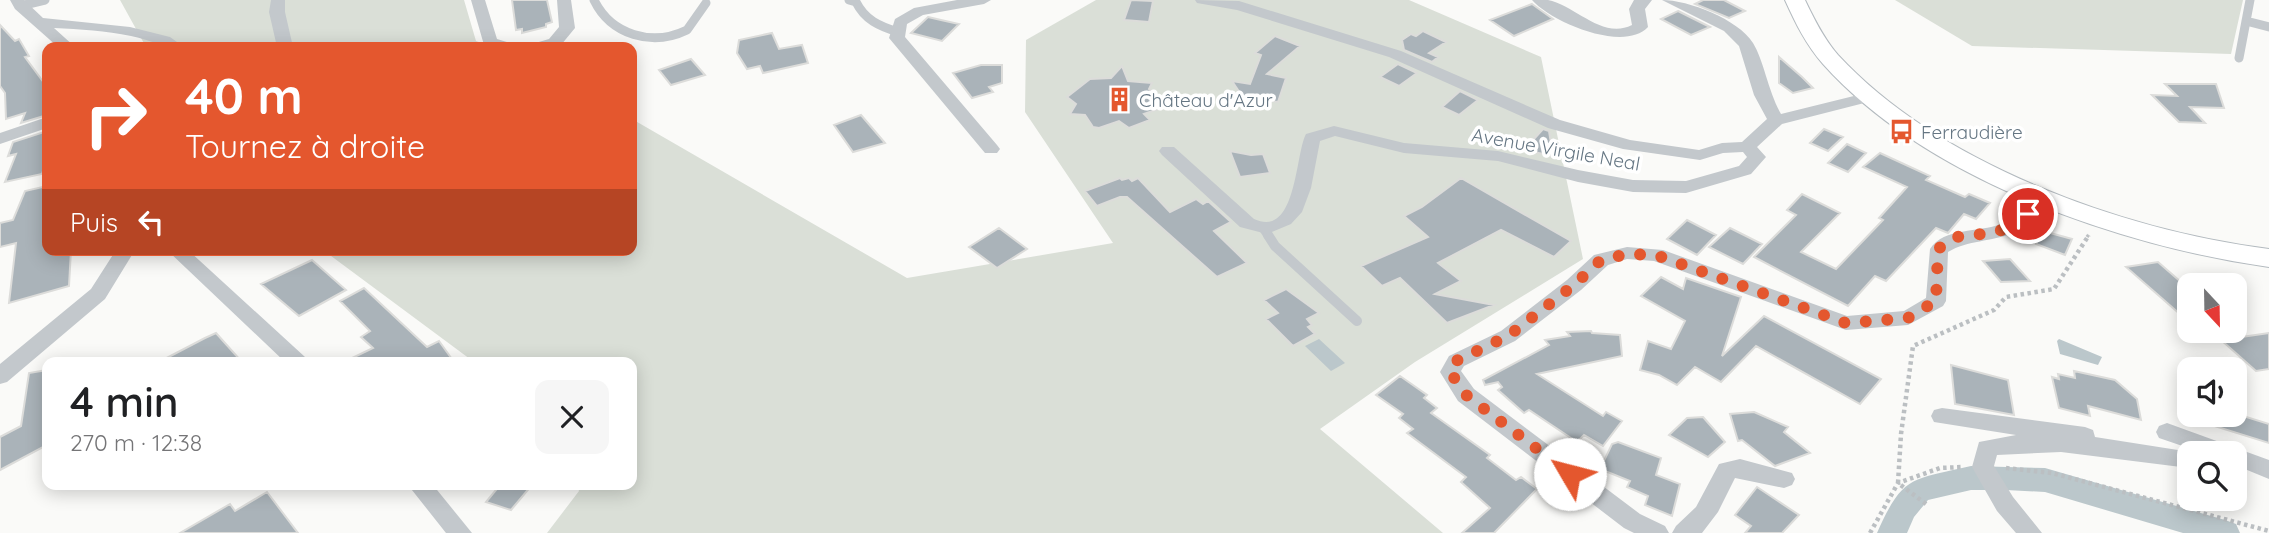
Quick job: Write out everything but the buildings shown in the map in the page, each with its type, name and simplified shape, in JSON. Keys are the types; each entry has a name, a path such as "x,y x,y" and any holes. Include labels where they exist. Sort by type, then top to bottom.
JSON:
{"street":[{"path":"278,0 277,12 284,42"},
{"path":"478,0 490,42"},
{"path":"555,42 567,28 564,0"},
{"path":"984,0 919,11 900,22 897,38 991,149"},
{"path":"1202,0 1239,6 1395,54 1554,124 1629,145 1700,155 1722,148 1746,146 1776,120 1870,97"},
{"path":"1539,0 1589,25 1627,33 1640,27 1637,9 1639,3 1645,0"},
{"path":"1669,0 1729,27 1746,44 1762,95 1776,120"},
{"path":"1795,0 1813,37 1831,61 1870,97 1966,160 2045,197 2099,217 2204,250 2269,258"},
{"path":"19,3 61,42"},
{"path":"38,23 88,23 165,42"},
{"path":"0,139 42,124"},
{"name":"Avenue Virgile Neal","path":"1263,228 1284,222 1293,213 1299,202 1312,138 1334,131 1404,148 1498,156 1578,177 1633,186 1686,187 1745,170 1757,157 1746,146"},
{"path":"1168,151 1247,223 1263,228"},
{"path":"1657,533 1632,521 1466,395 1450,372 1456,361 1508,336 1574,285 1601,260 1627,254 1656,255 1846,323 1908,318 1936,301 1938,249 1955,237 2009,228 2045,197"},
{"path":"0,376 98,294 122,256"},
{"path":"183,256 293,357"},
{"path":"1942,416 2094,437 2143,454"},
{"path":"2167,432 2193,441"},
{"path":"2030,533 2005,505 1983,466 1987,448 2011,442 2177,458"},
{"path":"2247,462 2269,472"},
{"path":"2247,467 2269,472"},
{"path":"1684,533 1693,528 1716,496 1727,470 1740,468 1784,479"},
{"path":"423,490 460,533"}],"lane":[{"path":"19,3 45,0"},
{"path":"594,0 603,17 614,26 637,34 656,36 678,34 690,28 706,3"},
{"path":"849,0 856,2 860,13 873,25 898,32"},
{"path":"2239,58 2250,0"},
{"path":"2246,21 2269,27"},
{"path":"1263,228 1275,246 1357,321"}],"path":[{"path":"1870,533 1898,483 1901,434 1913,346 1994,310 2006,297 2054,289 2099,217"},
{"path":"1898,483 1940,468 1983,466 2052,473 2269,531"},
{"path":"1898,483 1926,504"}],"shaded area":[{"path":"120,0 464,0 476,41 479,42 143,42"},
{"path":"1096,0 1409,0 1541,57 1583,259 1415,362 1320,429 1443,533 547,533 579,490 637,490 637,357 467,357 331,256 637,256 637,122 907,278 1113,243 1025,112 1026,40"},
{"path":"1895,0 2243,0 2231,54 1972,46"},
{"path":"1319,339 1345,363 1331,371 1305,346"},
{"path":"2059,339 2102,357 2098,365 2060,354 2057,341"}],"waterway":[{"path":"1892,533 1902,510 1919,490 1971,478 2045,480 2225,533"}],"place":[{"name":"Château d'Azur","path":"1119,100"},
{"name":"Ferraudière","path":"1901,132"}],"route":[{"path":"1570,474 1466,395 1450,372 1456,361 1508,336 1574,285 1601,260 1627,254 1656,255 1846,323 1908,318 1936,301 1938,249 1955,237 2009,228 2028,214"}]}
